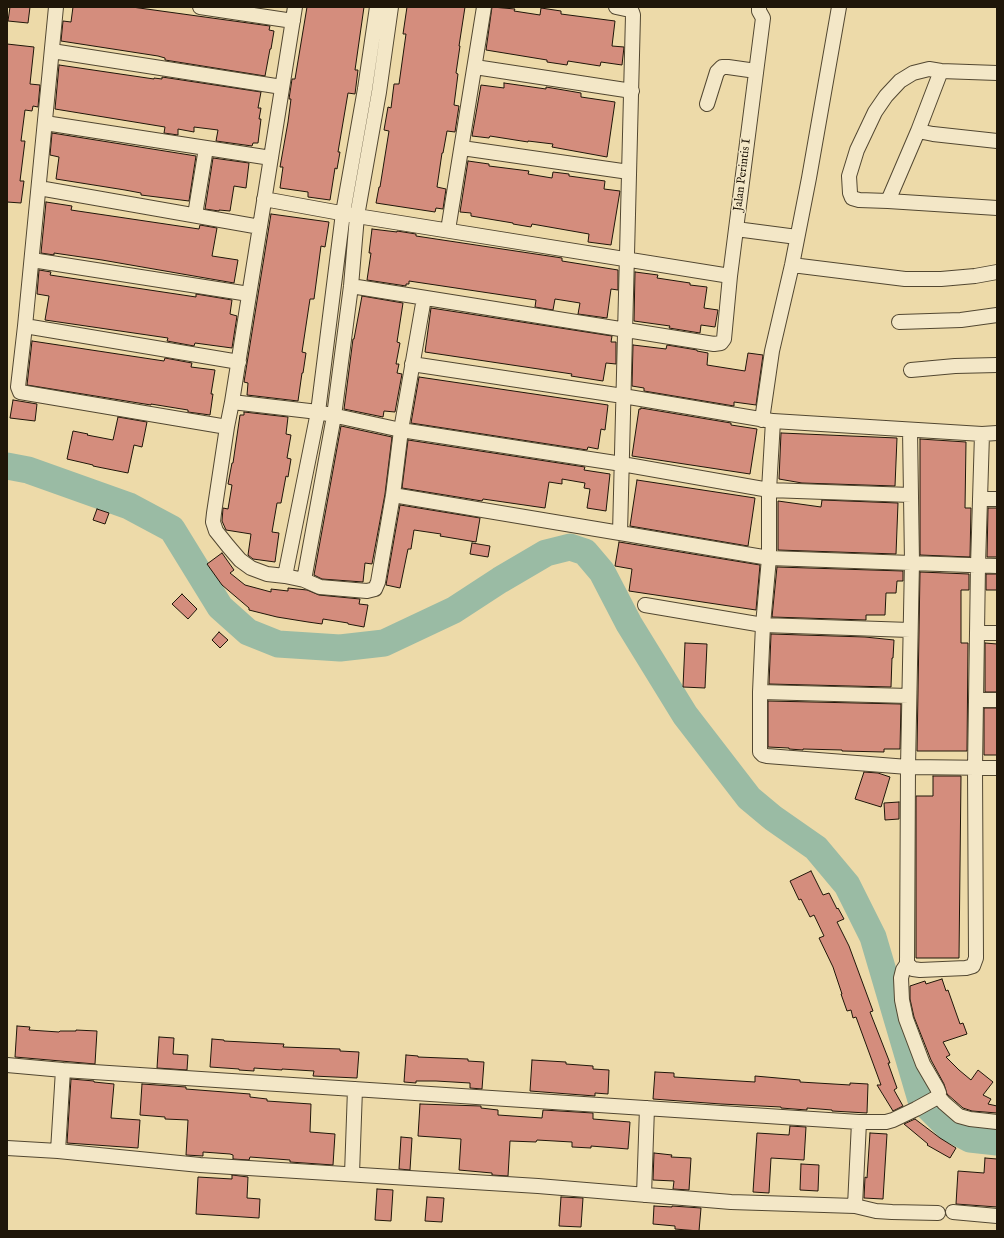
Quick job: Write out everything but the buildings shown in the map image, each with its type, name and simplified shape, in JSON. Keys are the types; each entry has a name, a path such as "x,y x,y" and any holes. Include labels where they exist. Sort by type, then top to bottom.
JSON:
{"street":[{"path":"56,7 32,260 18,387 20,392 227,428"},
{"path":"200,7 294,14 214,513 214,526 240,560 251,568 256,571 272,575 304,580 320,587 367,591 375,589 378,582 393,495 401,430 424,298"},
{"path":"285,576 318,412 344,213 377,7"},
{"path":"304,580 334,416 351,286 357,216 379,92 391,7"},
{"path":"448,230 484,7"},
{"path":"616,7 630,10 633,15 620,533"},
{"name":"Jalan Perintis I","path":"625,330 714,344 721,343 724,339 730,276 763,18 759,11 759,7"},
{"path":"839,7 809,178 792,265 772,351 768,420 769,558 763,624 760,692 760,752 763,755 908,767 997,768"},
{"path":"52,51 282,88"},
{"path":"475,67 632,90"},
{"path":"707,104 717,72 722,68 728,67 756,71"},
{"path":"997,73 929,70 913,73 900,81 886,96 875,112 857,150 849,176 850,193 852,198 859,200 997,208"},
{"path":"888,201 918,131 941,71"},
{"path":"365,89 379,92"},
{"path":"45,123 271,158"},
{"path":"918,131 997,141"},
{"path":"195,216 206,148"},
{"path":"462,148 629,172"},
{"path":"39,188 260,227"},
{"path":"264,199 357,216 730,276"},
{"path":"736,229 797,237"},
{"path":"32,260 249,294"},
{"path":"792,265 905,279 941,279 975,276 997,272"},
{"path":"351,286 625,330"},
{"path":"899,322 961,320 997,315"},
{"path":"25,326 239,362"},
{"path":"412,364 768,420 910,430 982,434 997,433"},
{"path":"911,370 955,366 997,365"},
{"path":"232,402 318,412 401,430 622,464 769,490 911,494"},
{"path":"910,430 912,562 908,767 907,964 903,970 901,978 902,1000 906,1019 923,1064 938,1090 937,1097"},
{"path":"907,964 913,969 920,970 970,968 975,962 975,768 978,565 982,434"},
{"path":"393,495 769,558 997,566"},
{"path":"980,499 997,499"},
{"path":"645,605 763,624 910,630"},
{"path":"977,632 997,633"},
{"path":"760,692 909,696"},
{"path":"976,700 997,700"},
{"path":"7,1065 859,1122 886,1122 893,1120 937,1097"},
{"path":"58,1151 64,1070"},
{"path":"352,1174 355,1089"},
{"path":"937,1097 959,1116 970,1119 997,1122"},
{"path":"644,1195 647,1108"},
{"path":"854,1206 859,1122"},
{"path":"7,1148 58,1151 200,1165 538,1186 731,1202 854,1206 876,1211 938,1213"},
{"path":"953,1212 997,1216"}],"waterway":[{"path":"7,466 28,470 129,506 172,529 220,607 248,632 278,644 340,648 384,643 454,610 500,580 546,553 570,547 585,552 602,572 629,624 685,715 749,798 773,818 816,848 847,885 873,937 921,1100 949,1128 970,1139 997,1142"}]}
